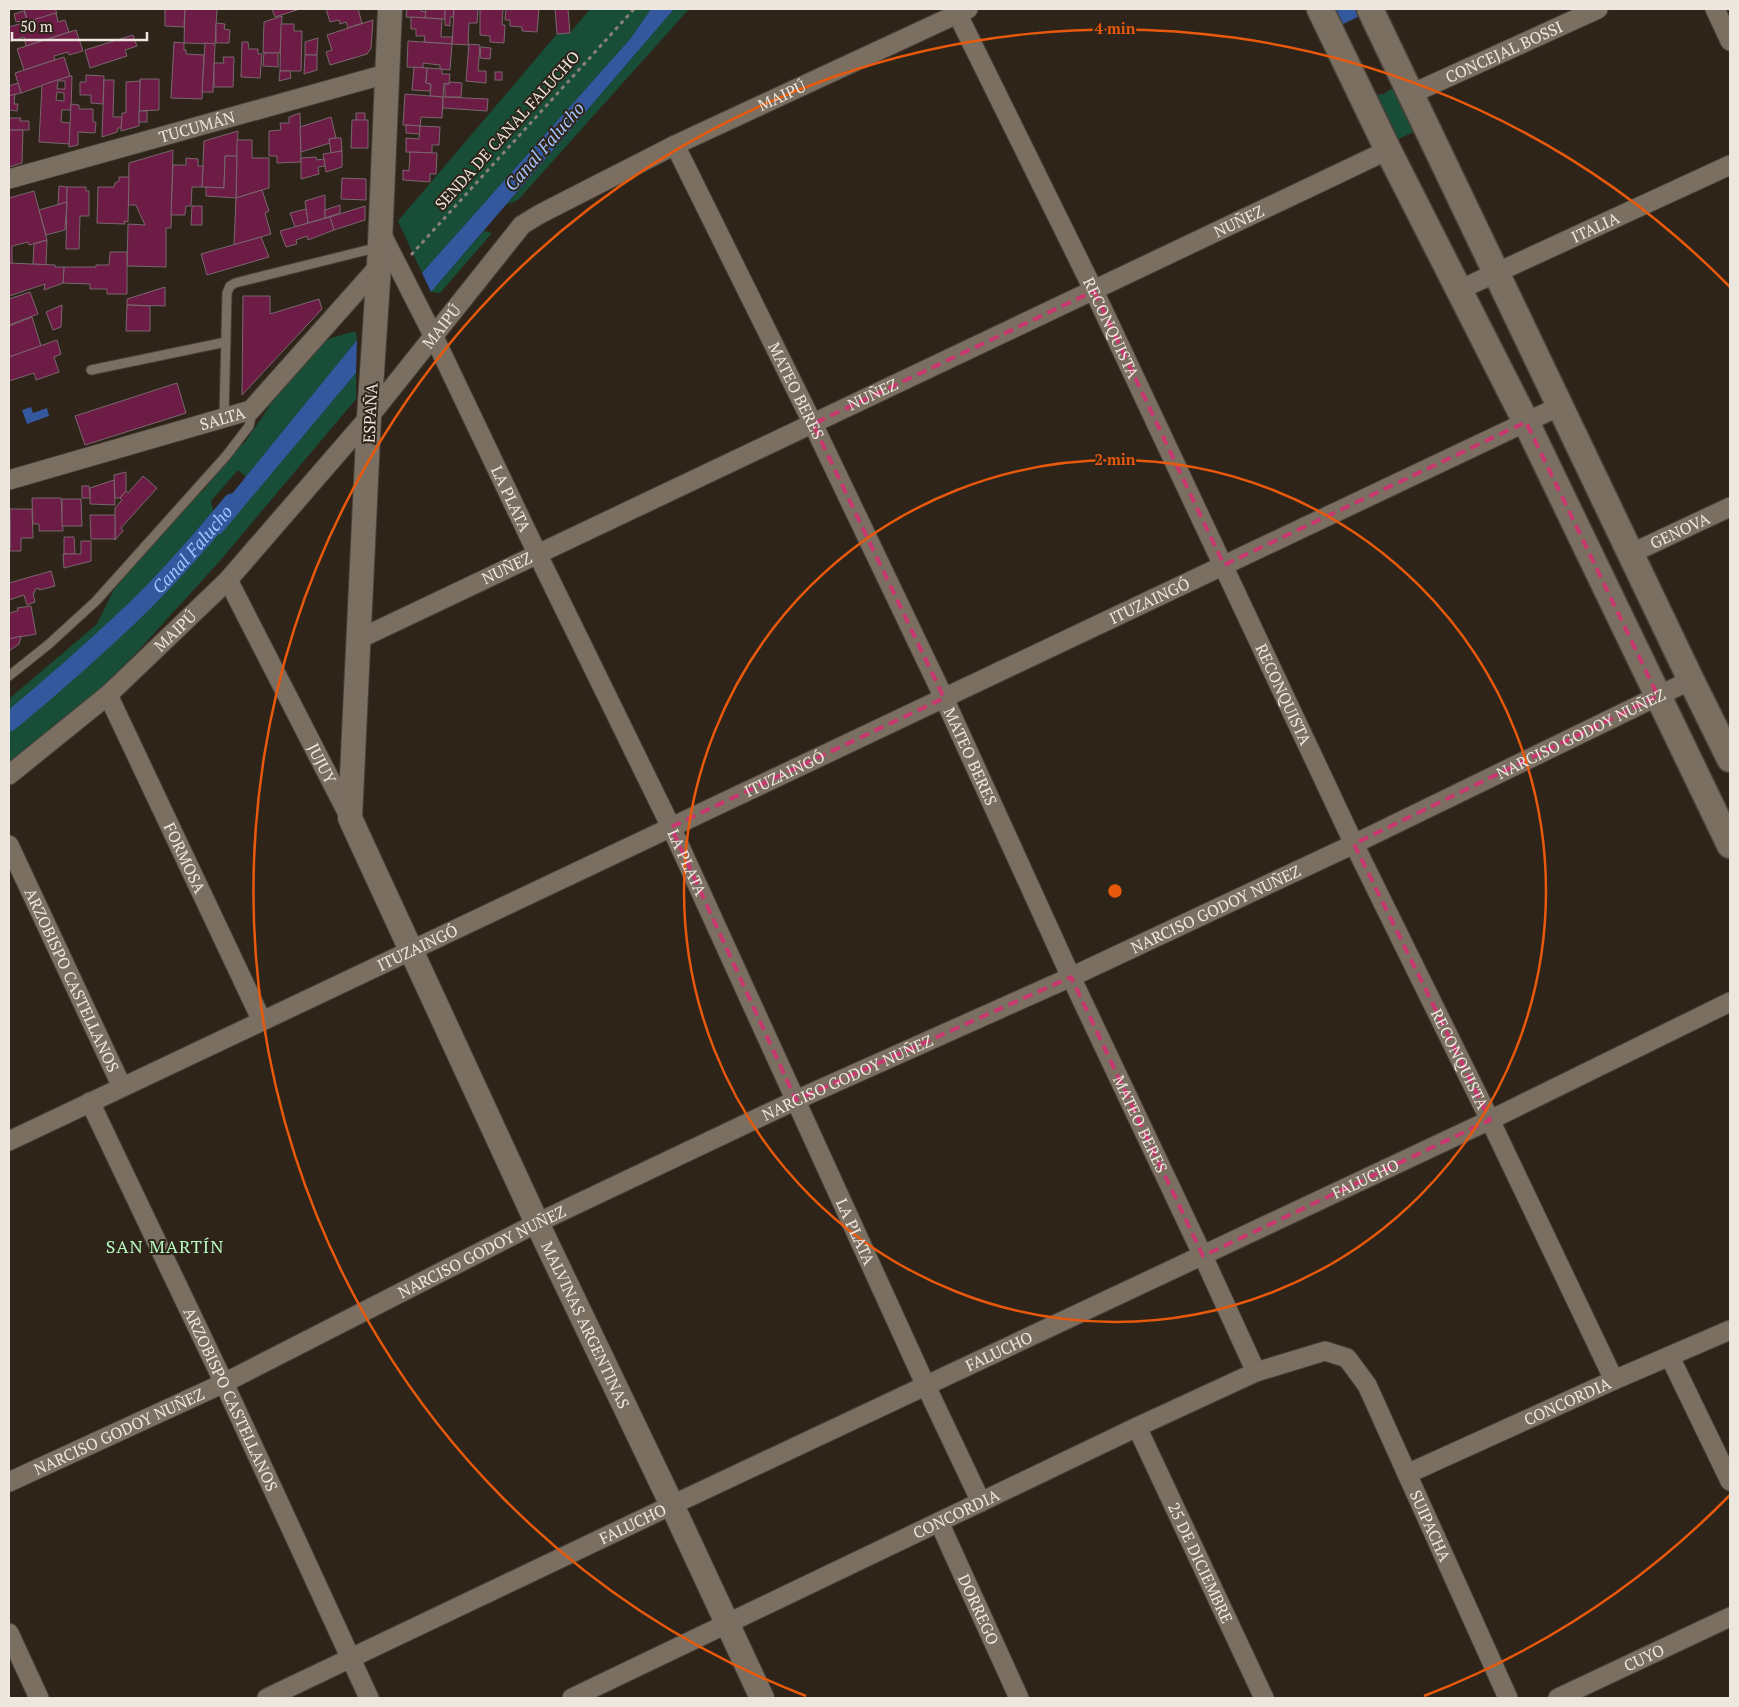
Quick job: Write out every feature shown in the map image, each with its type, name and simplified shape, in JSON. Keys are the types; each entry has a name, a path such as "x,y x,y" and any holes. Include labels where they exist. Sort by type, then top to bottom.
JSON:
{"main road":[{"path":"1320,9 1388,150 1526,422 1730,844"},
{"path":"1370,9 1495,274 1730,759"}],"street":[{"name":"ESPAÑA","path":"350,818 369,418 384,253 386,74 390,9"},
{"name":"CONCEJAL BOSSI","path":"1411,94 1598,9"},
{"path":"1715,9 1730,41"},
{"name":"MAIPÚ","path":"9,775 108,695 228,580 369,418 522,225 675,145 960,10"},
{"name":"RECONQUISTA","path":"960,10 1224,565 1354,844 1490,1120 1614,1380"},
{"name":"TUCUMÁN","path":"9,179 386,74"},
{"name":"MATEO BERES","path":"675,145 813,424 944,698 1071,977 1256,1372"},
{"name":"NUÑEZ","path":"359,639 1388,150"},
{"name":"ITALIA","path":"1459,290 1730,165"},
{"name":"LA PLATA","path":"384,253 434,337 670,827 981,1502"},
{"name":"SALTA","path":"9,480 250,410 384,253"},
{"name":"ITUZAINGÓ","path":"9,1141 1560,406"},
{"name":"GENOVA","path":"1630,554 1730,507"},
{"name":"JUJUY","path":"228,580 350,818 411,950"},
{"name":"NARCISO GODOY NUÑEZ","path":"9,1482 224,1383 537,1223 796,1100 1071,977 1354,844 1691,680"},
{"name":"FORMOSA","path":"108,695 262,1020"},
{"name":"ARZOBISPO CASTELLANOS","path":"9,845 122,1087"},
{"name":"MALVINAS ARGENTINAS","path":"411,950 537,1223 762,1698"},
{"name":"FALUCHO","path":"267,1698 1490,1120 1730,1002"},
{"name":"ARZOBISPO CASTELLANOS","path":"90,1102 224,1383 369,1698"},
{"name":"CONCORDIA","path":"1406,1474 1730,1330"},
{"name":"CONCORDIA","path":"572,1698 1137,1427 1256,1372 1325,1350 1347,1358"},
{"path":"1670,1357 1730,1481"},
{"name":"SUIPACHA","path":"1347,1358 1367,1385 1508,1698"},
{"name":"25 DE DICIEMBRE","path":"1137,1427 1264,1698"},
{"name":"DORREGO","path":"939,1522 1020,1698"},
{"name":"CUYO","path":"1558,1698 1730,1617"},
{"path":"9,1633 39,1698"}],"lane":[{"path":"224,417 227,293 230,286 235,283 384,253"},
{"path":"91,370 226,342"},
{"path":"9,676 49,644 96,600 226,456 249,426 250,410"}],"path":[{"name":"SENDA DE CANAL FALUCHO","path":"384,253 634,9"}],"highlighted area":[{"path":"1094,291 1224,565 1526,422 1658,696 1354,844 1490,1120 1203,1256 1071,977 796,1100 671,827 944,698 813,424"}],"green space":[{"path":"590,9 651,9 631,38 422,273 398,221 557,34 570,33"},
{"path":"674,9 689,9 518,200 506,205"},
{"path":"1394,87 1427,126 1385,145 1376,95 1384,94"},
{"path":"484,231 492,233 440,293 431,292"},
{"path":"356,332 357,340 246,477 238,470 211,501 220,534 356,373 356,399 219,562 137,652 70,719 9,766 9,699 97,624 112,593 129,568 186,504 205,489 215,472 245,442 267,410 282,382 313,348 331,338"}],"water":[{"path":"651,9 674,9 431,292 422,273 631,38"},
{"path":"1335,9 1357,9 1360,16 1343,24"},
{"path":"357,340 356,373 220,535 214,516"},
{"path":"31,407 33,413 47,408 49,416 27,424 22,410"}],"building":[{"path":"24,9 55,9 57,13 28,22"},
{"path":"165,9 185,9 184,27 165,26"},
{"path":"185,9 217,9 215,44 184,43"},
{"path":"272,9 300,9 275,17"},
{"path":"326,9 358,9 362,23 348,28 346,22 340,24 339,20 330,22"},
{"path":"407,9 422,9 421,11 426,12 425,18 406,17"},
{"path":"426,9 445,9 445,19 425,18"},
{"path":"445,9 454,9 453,17 450,17 450,26 445,25"},
{"path":"454,9 478,9 477,23 469,23 468,45 452,44"},
{"path":"480,9 503,9 502,25 505,25 504,43 490,42 490,36 480,35"},
{"path":"506,9 539,9 537,32 522,31 522,27 510,26 510,20 505,20"},
{"path":"555,9 568,9 570,33 557,34"},
{"path":"24,11 27,20 16,22 14,14"},
{"path":"56,13 58,22 65,20 69,32 26,46 24,37 9,42 9,27"},
{"path":"282,16 280,53 263,53 264,22"},
{"path":"411,17 442,19 441,37 452,37 452,44 424,42 425,36 416,36 416,29 411,29"},
{"path":"373,20 371,48 367,54 330,65 326,52 332,50 327,35"},
{"path":"216,23 225,24 224,29 230,30 229,43 216,43"},
{"path":"281,24 294,24 294,31 302,31 301,71 280,71"},
{"path":"76,30 83,51 69,55 68,52 54,56 55,60 24,70 17,49"},
{"path":"133,35 137,46 125,50 127,56 90,68 85,50"},
{"path":"318,38 317,55 305,55 305,42"},
{"path":"408,41 452,44 450,70 440,69 440,65 423,63 423,68 407,67"},
{"path":"174,42 184,43 186,54 204,55 202,99 171,98"},
{"path":"242,42 248,42 249,49 258,49 258,54 262,54 260,78 241,77"},
{"path":"205,43 215,44 213,92 202,92"},
{"path":"469,44 480,45 478,71 486,71 486,83 466,81"},
{"path":"481,47 491,48 490,59 480,58"},
{"path":"264,53 278,53 278,67 263,66"},
{"path":"305,55 317,55 317,70 304,74"},
{"path":"64,57 70,76 21,93 15,73"},
{"path":"223,57 234,57 233,87 214,87 214,63 224,63"},
{"path":"414,67 427,68 426,83 431,84 430,91 412,90"},
{"path":"427,68 442,69 442,74 450,74 449,84 444,83 443,97 430,96 431,84 426,83"},
{"path":"280,71 290,71 291,78 279,81"},
{"path":"495,72 502,72 502,80 495,80"},
{"path":"86,75 104,76 103,104 91,103 91,95 80,95 80,82 86,82"},
{"path":"72,76 71,110 62,110 61,122 70,123 70,144 39,142 42,85","holes":["58,81 65,81 65,89 57,89","57,92 64,93 64,101 56,100"]},
{"path":"140,79 159,79 159,110 139,111"},
{"path":"104,80 114,80 113,117 122,117 122,128 118,128 117,132 102,137"},
{"path":"140,81 139,126 121,131 122,113 126,113 126,82"},
{"path":"450,82 462,83 461,97 445,97 445,84"},
{"path":"18,83 21,93 9,96 9,86"},
{"path":"15,94 14,104 18,104 17,111 9,110 9,96"},
{"path":"405,94 443,97 442,118 421,117 420,126 403,125"},
{"path":"443,97 488,99 487,111 443,108"},
{"path":"71,104 79,105 79,109 93,109 93,122 96,122 95,133 78,132 78,145 69,147"},
{"path":"139,111 147,111 147,122 139,122"},
{"path":"300,113 301,162 277,163 277,156 269,156 269,131 281,130 280,123 289,123 289,117"},
{"path":"356,113 365,113 365,121 356,120"},
{"path":"331,117 336,138 329,139 330,143 301,152 300,127"},
{"path":"9,118 21,118 20,121 29,121 29,130 9,130"},
{"path":"352,120 368,120 368,148 351,148"},
{"path":"406,125 420,126 420,134 406,133"},
{"path":"420,126 440,127 439,145 432,145 432,153 406,152 406,138 419,139"},
{"path":"9,130 23,130 22,163 9,167"},
{"path":"238,131 237,156 225,156 224,188 202,187 204,141"},
{"path":"341,138 342,151 331,153 329,139"},
{"path":"237,140 252,140 252,158 269,158 269,188 236,198"},
{"path":"173,150 171,228 166,228 166,267 127,266 128,224 145,225 136,205 128,205 129,163"},
{"path":"342,151 342,167 326,172 323,154"},
{"path":"410,152 437,153 436,174 430,174 430,182 403,180 403,170 409,171"},
{"path":"225,156 237,156 236,198 206,196 206,187 224,188"},
{"path":"316,157 317,160 324,159 325,166 318,167 319,174 301,179 301,158"},
{"path":"186,158 198,159 198,166 203,166 202,187 192,187 191,206 186,206 185,215 171,215 173,165 186,165"},
{"path":"119,177 129,177 128,222 124,221 125,224 97,223 98,187 114,187 115,183 119,181"},
{"path":"342,178 366,179 366,200 341,199"},
{"path":"59,186 67,187 67,202 58,205"},
{"path":"67,187 86,187 86,191 89,191 89,216 80,216 79,249 66,249"},
{"path":"262,190 269,211 265,213 271,234 234,245 236,198"},
{"path":"34,191 47,240 29,245 28,242 12,246 12,263 9,263 9,198"},
{"path":"325,195 325,218 308,223 305,201"},
{"path":"67,202 65,230 46,235 39,210"},
{"path":"340,205 340,213 325,218 325,210"},
{"path":"192,206 202,206 202,225 191,225"},
{"path":"365,206 365,220 334,230 330,217"},
{"path":"306,209 308,223 295,227 290,213"},
{"path":"330,217 334,230 308,240 307,236 296,240 297,244 286,247 280,231"},
{"path":"261,237 269,257 207,275 201,254"},
{"path":"47,240 46,265 33,264 34,244"},
{"path":"110,252 127,252 127,294 107,294 107,289 90,289 90,284 63,283 64,267 109,265"},
{"path":"9,263 64,267 63,283 44,290 45,284 9,296"},
{"path":"165,287 165,306 127,305 127,299"},
{"path":"30,292 38,314 9,325 9,299"},
{"path":"243,296 270,296 270,314 319,299 322,309 242,395"},
{"path":"62,305 61,327 53,330 46,312"},
{"path":"127,305 150,306 150,331 126,331"},
{"path":"32,317 41,346 9,357 9,326"},
{"path":"57,340 61,354 54,357 59,372 36,380 34,373 9,381 9,357"},
{"path":"177,383 186,413 85,445 75,416"},
{"path":"126,472 126,491 120,498 115,498 114,475"},
{"path":"143,476 157,488 121,528 123,531 115,540 115,508 122,500 120,498 126,491 128,493"},
{"path":"114,480 115,505 90,504 90,488"},
{"path":"82,486 89,486 90,498 82,498"},
{"path":"32,498 61,498 63,531 39,531 39,524 33,524"},
{"path":"62,499 81,499 82,526 62,526"},
{"path":"10,509 32,509 33,538 21,538 21,551 10,551"},
{"path":"90,515 115,515 115,539 91,539"},
{"path":"10,519 10,547 9,547"},
{"path":"64,537 74,537 75,554 64,554"},
{"path":"81,541 91,541 91,561 64,568 63,554 81,554"},
{"path":"51,571 55,586 39,590 39,588 35,589 33,593 35,602 27,605 24,595 9,600 9,583"},
{"path":"31,606 36,634 9,639 9,613 18,611 17,608"},
{"path":"21,636 19,644 9,651 9,639"}],"waterway":[{"name":"Canal Falucho","path":"9,722 85,657 143,603 232,503"}],"district":[{"name":"SAN MARTÍN","path":"165,1246"}]}
